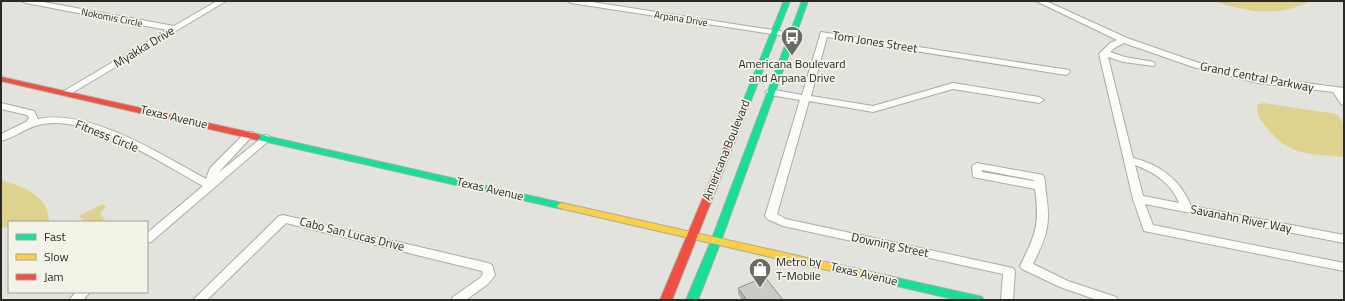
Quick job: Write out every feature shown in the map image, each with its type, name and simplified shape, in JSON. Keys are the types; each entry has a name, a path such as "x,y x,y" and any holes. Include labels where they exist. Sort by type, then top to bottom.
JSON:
{"main road":[{"name":"Americana Boulevard","path":"666,300 774,32 788,1"},
{"name":"Americana Boulevard","path":"692,300 716,241 805,1"},
{"name":"Texas Avenue","path":"1,79 978,300"}],"street":[{"name":"Nokomis Circle","path":"26,1 175,29"},
{"name":"Myakka Drive","path":"67,93 222,1"},
{"name":"Arpana Drive","path":"571,1 792,35"},
{"name":"Grand Central Parkway","path":"1040,1 1124,40 1175,58 1237,75 1278,83 1340,91"},
{"name":"Grand Central Parkway","path":"1051,1 1060,10"},
{"name":"Tom Jones Street","path":"771,216 824,34 1066,72"},
{"path":"1124,40 1113,45 1103,54 1138,199 1148,228 1344,267"},
{"path":"1105,53 1123,59 1150,64"},
{"path":"770,92 873,109 953,86 1039,100"},
{"path":"1340,91 1344,102"},
{"path":"1,106 31,113 34,118 29,125"},
{"name":"Fitness Circle","path":"1,138 29,125 48,120 68,121 94,128 117,137 210,185"},
{"path":"210,185 214,170 249,134"},
{"path":"148,238 267,138"},
{"path":"1129,160 1142,162 1157,171 1180,191 1187,209"},
{"path":"1040,186 977,175 977,166 1039,177 1040,186 1043,222 1026,266 1064,284 1112,300"},
{"name":"Savanahn River Way","path":"1138,199 1344,239"},
{"name":"Downing Street","path":"771,216 783,222 1009,271 1007,300"},
{"name":"Cabo San Lucas Drive","path":"199,300 283,219 287,219 488,268 489,275 484,281 457,300"},
{"path":"75,300 83,293"}],"shaded area":[{"path":"1214,1 1310,1 1286,10 1262,12 1238,8"},
{"path":"1263,103 1337,114 1344,124 1344,157 1311,154 1285,145 1276,138 1260,118 1257,105"},
{"path":"1,180 26,189 40,199 45,205 49,221 8,221 8,227 1,228"},
{"path":"103,204 106,207 100,214 105,219 102,221 84,221 79,216"}],"building":[{"path":"765,277 783,300 747,300 738,288"}],"traffic: fast":[{"path":"733,136 787,1"},
{"path":"692,300 716,241 805,1"},
{"path":"257,137 562,206"},
{"path":"888,280 978,300"}],"traffic: slow":[{"path":"562,206 888,280"}],"traffic: jam":[{"path":"1,79 257,137"},
{"path":"666,300 733,136"}],"place":[{"name":"Americana Boulevard and Arpana Drive","path":"792,56"},
{"name":"Metro by T-Mobile","path":"760,288"}]}
